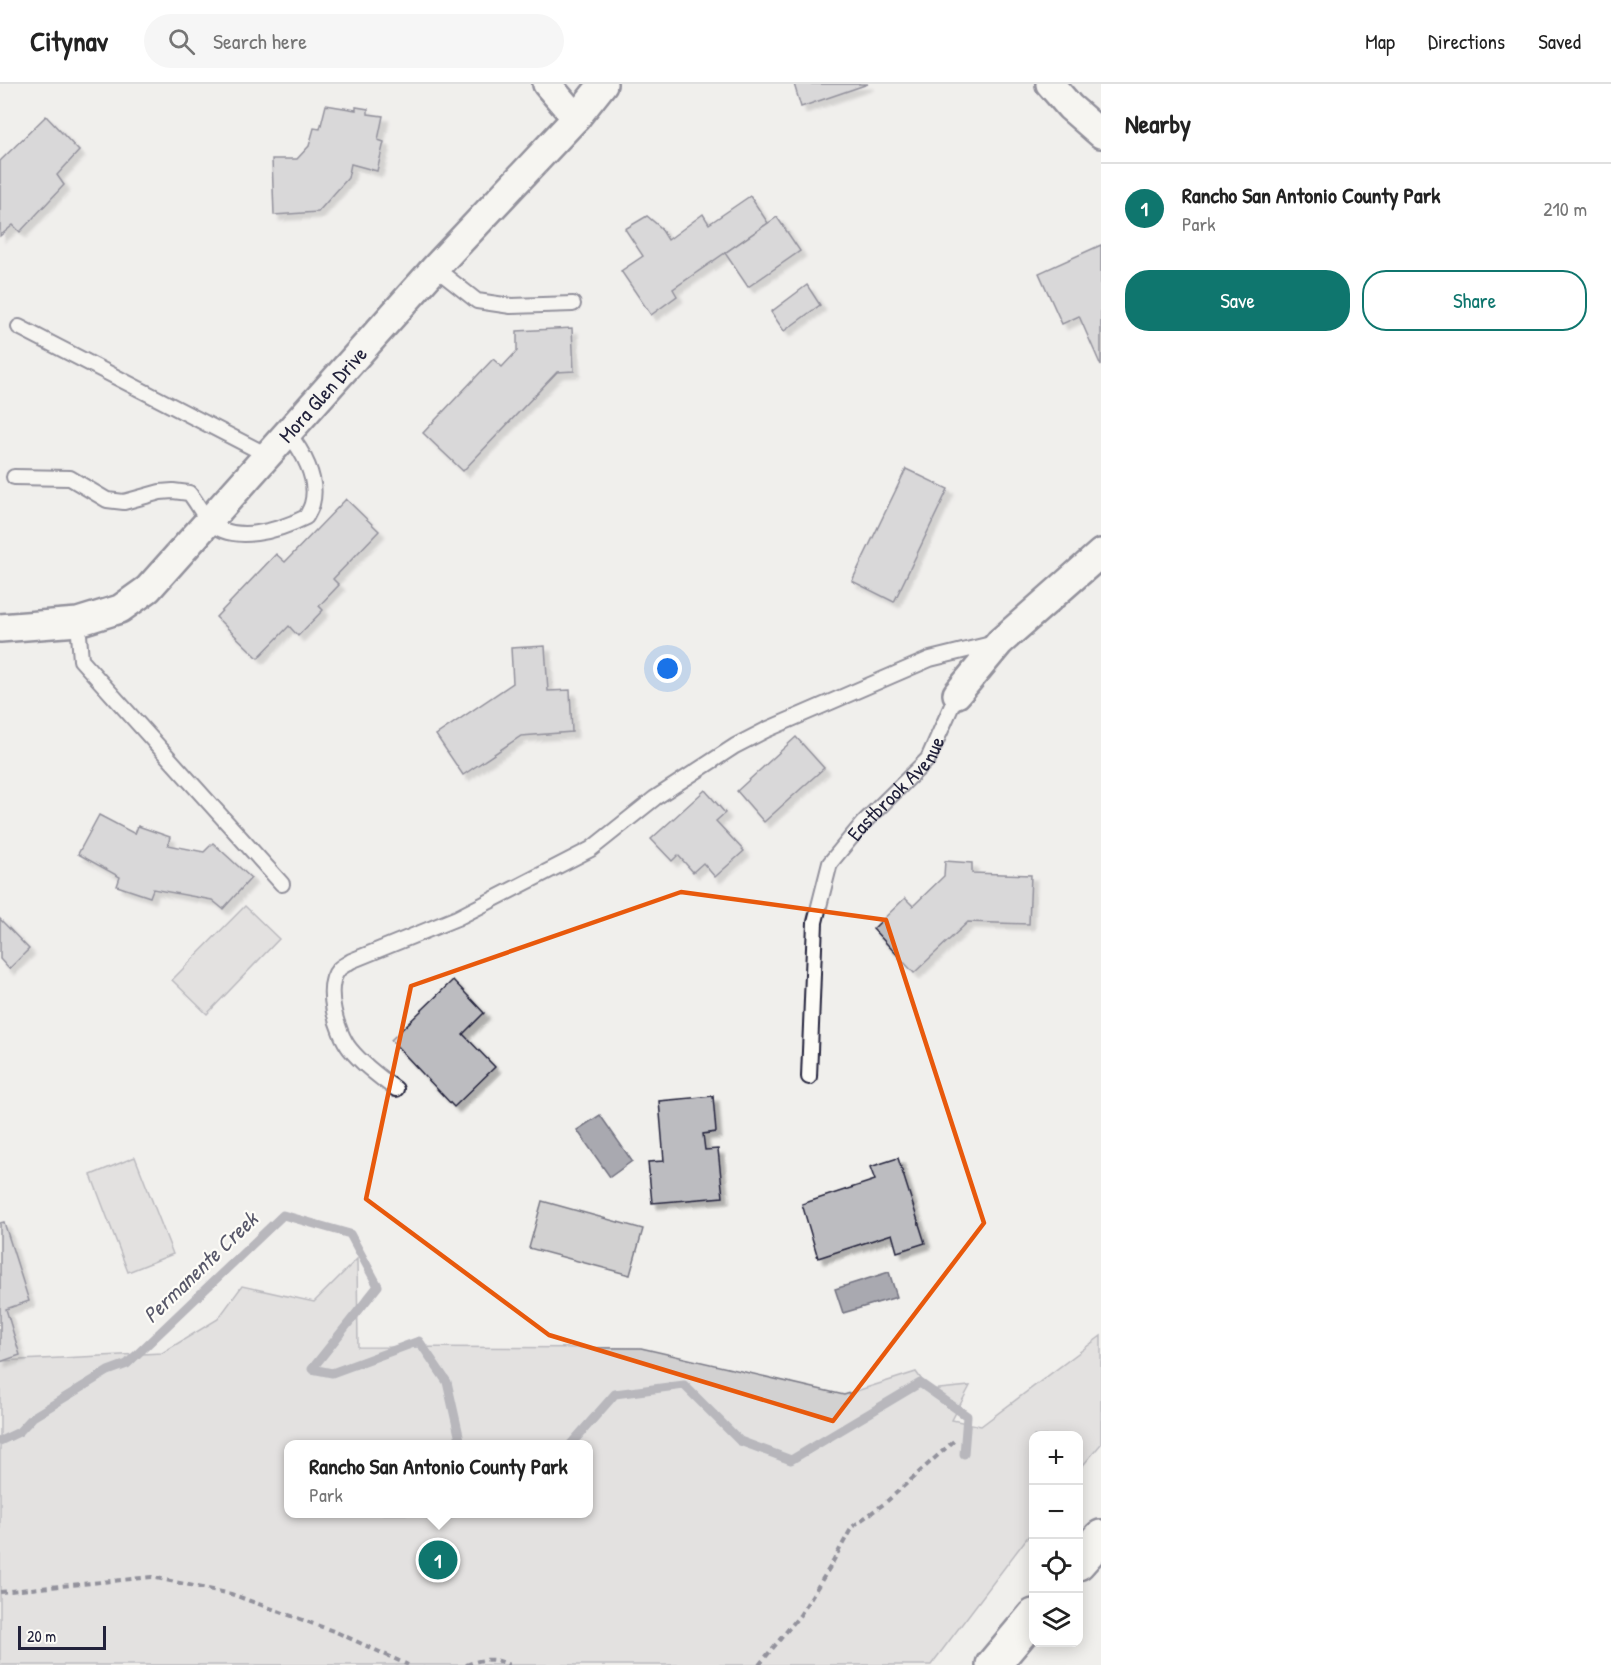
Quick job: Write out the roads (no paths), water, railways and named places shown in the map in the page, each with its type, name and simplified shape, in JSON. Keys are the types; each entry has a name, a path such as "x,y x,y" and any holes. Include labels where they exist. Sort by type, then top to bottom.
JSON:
{"highway":[{"path":"1083,1557 1101,1537"},
{"path":"993,1665 1029,1622"}],"street":[{"path":"547,84 576,118"},
{"name":"Mora Glen Drive","path":"0,628 78,622 120,609 148,589 435,268 576,118 603,84"},
{"path":"1050,84 1070,108 1101,134"},
{"name":"Eastbrook Avenue","path":"957,694 1000,642 1101,554"}],"lane":[{"path":"435,268 477,301 511,306 573,304"},
{"path":"20,327 267,454"},
{"path":"14,477 70,478 107,500 124,502 173,490 189,493 208,520 223,530 257,534 274,531 306,517 312,503 314,487 309,469 299,446 287,432"},
{"path":"78,622 81,660 282,884"},
{"path":"396,1089 367,1068 348,1047 336,1021 332,1004 333,987 338,970 351,961 457,918 591,849 655,798 735,746 766,730 930,659 1000,642"},
{"name":"Eastbrook Avenue","path":"809,1077 815,922 830,863 863,823 928,759 957,694"}],"waterway":[{"name":"Permanente Creek","path":"0,1441 19,1432 33,1417 108,1371 127,1364 283,1215 350,1234 378,1286 312,1369 332,1373 419,1341 447,1382 460,1440"},
{"name":"Permanente Creek","path":"575,1440 615,1394 684,1385 740,1441 791,1460 920,1383 967,1416 964,1454"}],"place":[{"name":"Rancho San Antonio County Park","path":"438,1560"}]}
